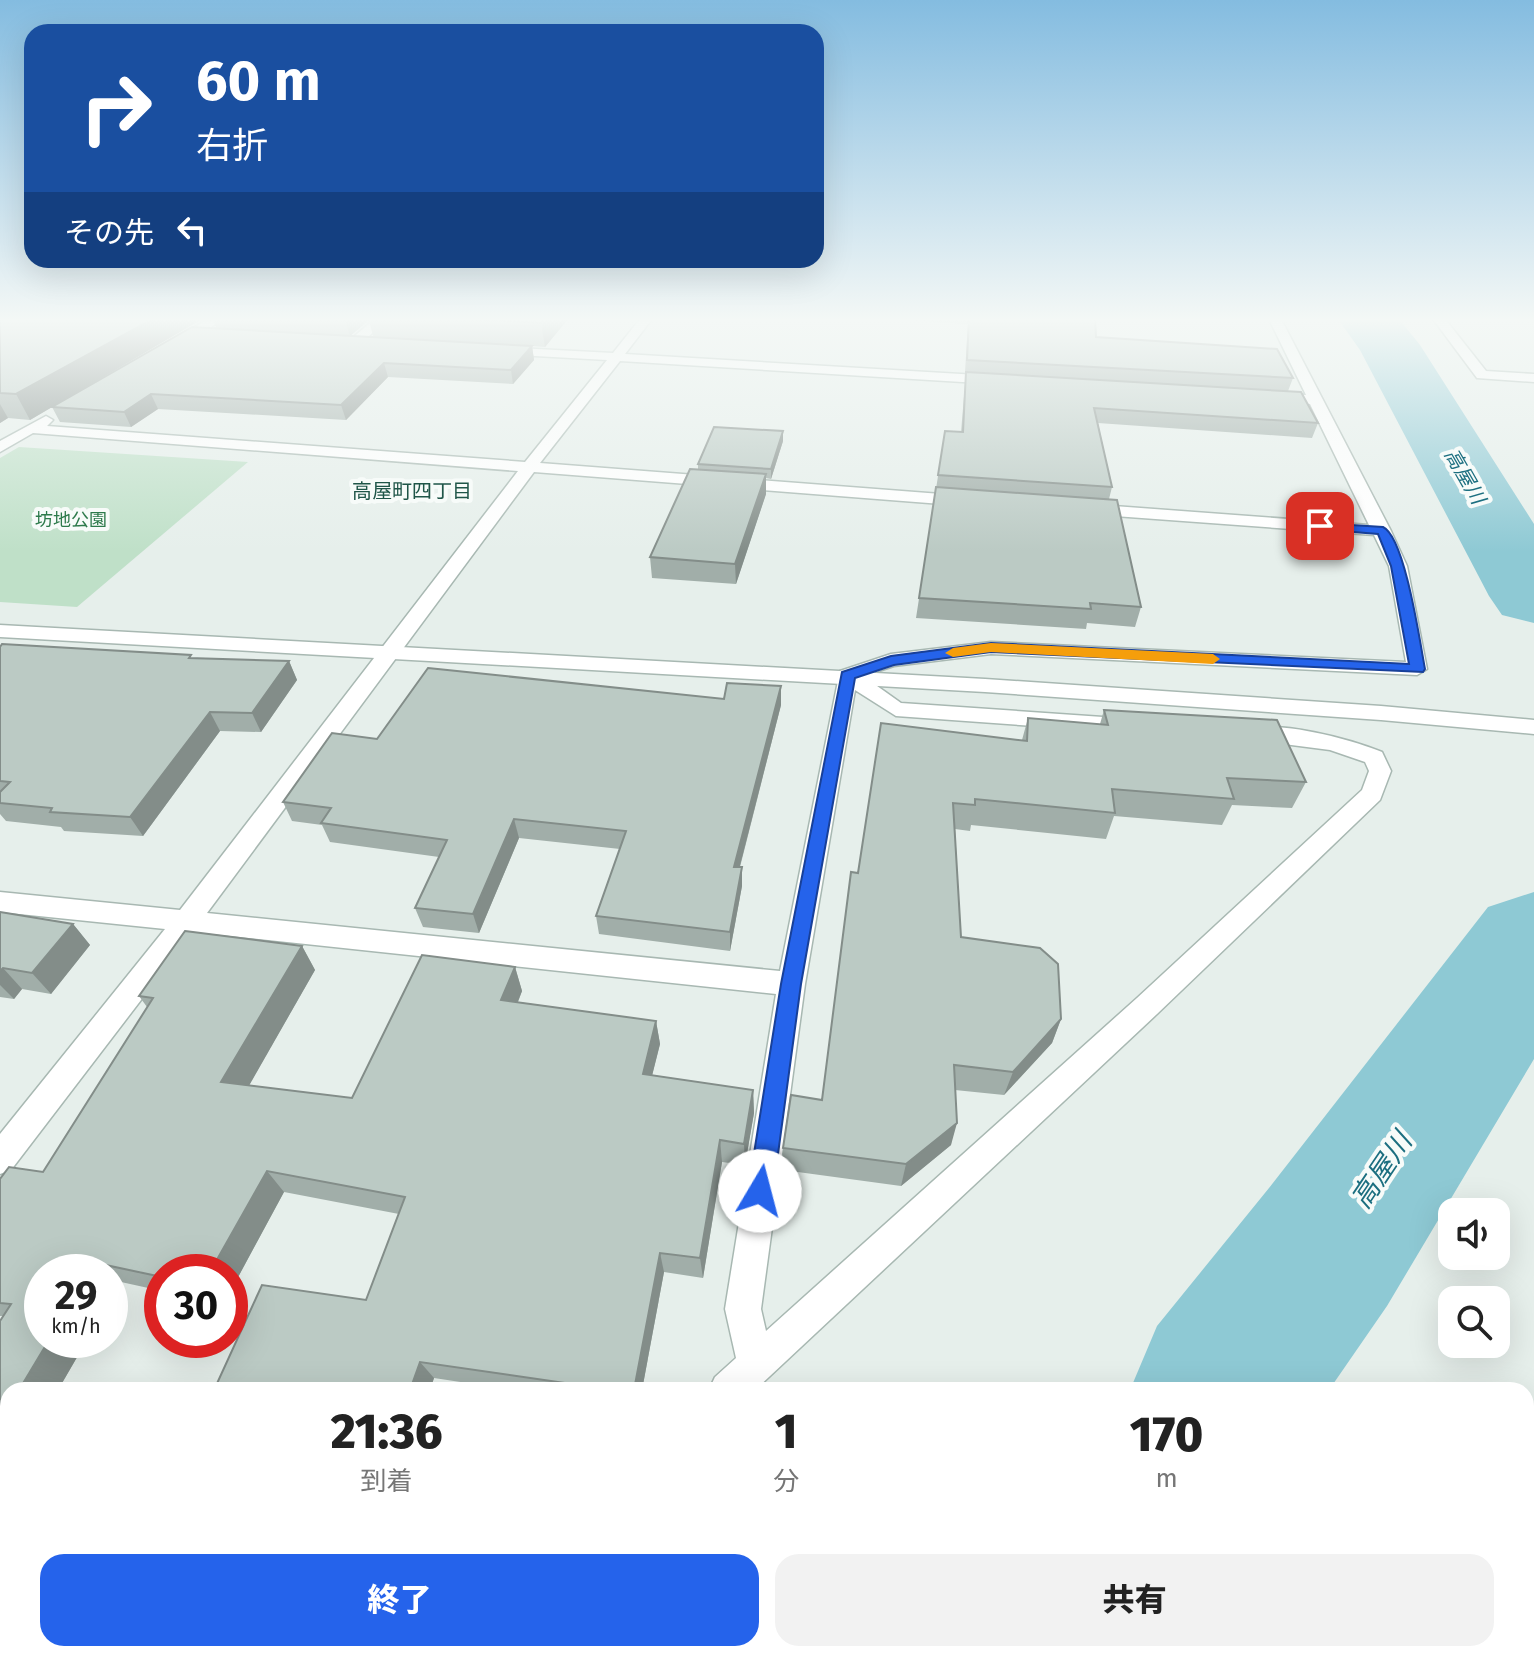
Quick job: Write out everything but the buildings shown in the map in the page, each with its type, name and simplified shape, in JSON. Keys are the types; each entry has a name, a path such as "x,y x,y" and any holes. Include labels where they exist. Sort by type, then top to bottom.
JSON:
{"street":[{"path":"0,1159 185,923 584,397"},
{"path":"1262,397 1316,400"},
{"path":"847,675 891,660 991,648 1417,669 1398,566 1314,397"},
{"path":"0,447 59,413"},
{"path":"32,429 988,502"},
{"path":"1067,508 1383,531"},
{"path":"0,631 387,654 847,675 1426,715 1534,727"},
{"path":"847,675 896,709 1158,728"},
{"path":"756,1365 743,1309 791,984 847,675"},
{"path":"737,1382 1147,1006 1372,794 1380,771 1374,757 1350,746 1312,739 1235,733"},
{"path":"0,902 791,984"}],"green space":[{"name":"坊地公園","path":"19,447 248,462 77,607 0,602 0,458"}],"waterway":[{"name":"高屋川","path":"1419,397 1534,596"},
{"name":"高屋川","path":"1227,1382 1328,1247 1534,944"}],"slow traffic":[{"path":"953,653 991,648 1213,659"}],"district":[{"name":"高屋町四丁目","path":"412,491"}],"route":[{"path":"760,1191 791,984 847,675 891,660 991,648 1417,669 1398,566 1383,531 1320,526"}]}
